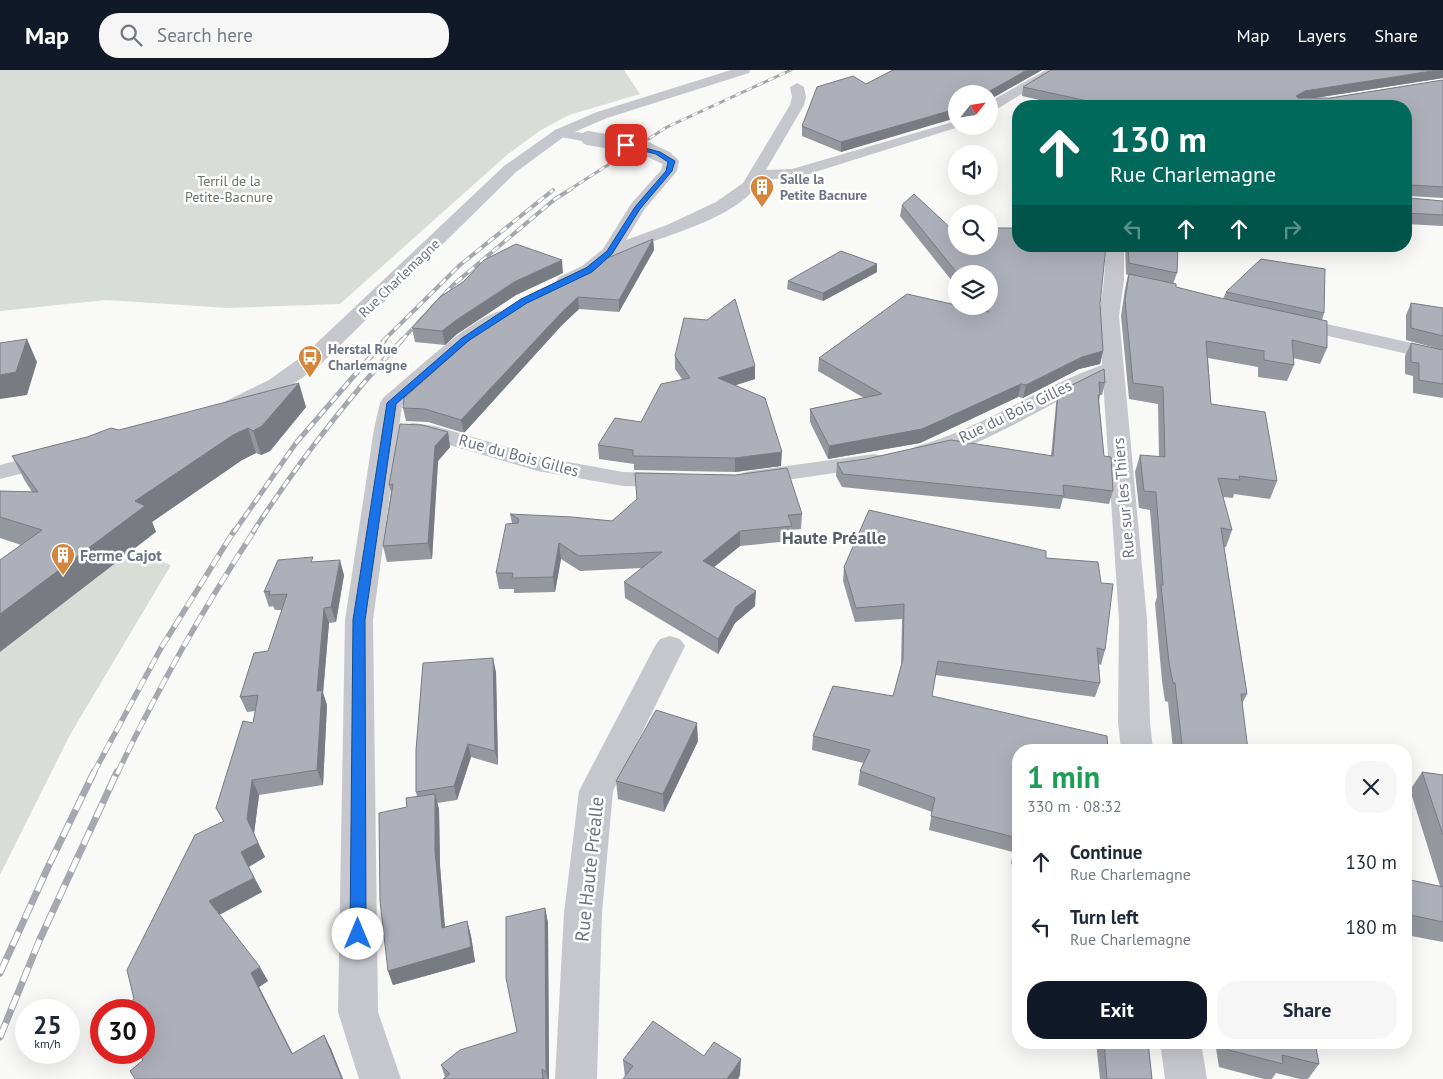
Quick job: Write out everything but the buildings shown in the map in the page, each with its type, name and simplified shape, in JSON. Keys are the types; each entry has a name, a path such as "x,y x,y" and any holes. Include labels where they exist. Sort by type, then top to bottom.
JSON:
{"street":[{"name":"Rue Charlemagne","path":"218,412 277,385 312,360 510,169 560,132 602,115 744,70"},
{"path":"998,103 1056,70"},
{"path":"610,252 673,229 722,206 749,186 797,105 799,97 797,88"},
{"path":"756,175 793,174 948,127"},
{"path":"548,290 589,270 610,252 637,208 669,171 672,161 645,148 560,132"},
{"name":"Rue sur les Thiers","path":"1116,252 1123,282 1109,316 1133,620 1134,722 1136,744"},
{"path":"380,1079 358,1012 359,620 386,429 392,403 465,340 517,306"},
{"path":"1268,318 1443,356"},
{"name":"Rue du Bois Gilles","path":"725,480 854,464 927,450 972,436 1073,383 1088,376 1112,369"},
{"name":"Rue du Bois Gilles","path":"386,429 427,431 538,464 623,480 698,480"},
{"path":"0,472 76,453"},
{"name":"Rue Haute Préalle","path":"576,1079 583,913 596,791 670,646"},
{"path":"1181,1049 1186,1079"}],"green space":[{"name":"Terril de la Petite-Bacnure","path":"0,70 624,70 640,94 569,115 541,130 508,154 340,304 228,308 106,300 0,311"},
{"path":"133,550 171,565 71,733 0,875 0,652"}],"railway":[{"path":"569,190 667,127 791,70"},
{"path":"401,341 453,285 555,199 571,189"},
{"path":"383,341 460,265 553,190"},
{"path":"234,532 296,443 385,340"},
{"path":"253,532 323,433 402,340"},
{"path":"93,773 161,648 234,531"},
{"path":"117,774 181,650 254,531"},
{"path":"0,1037 40,939 117,772"},
{"path":"0,973 93,773"}],"place":[{"name":"Salle la Petite Bacnure","path":"762,208"},
{"name":"Herstal Rue Charlemagne","path":"310,378"},
{"name":"Ferme Cajot","path":"63,576"}],"district":[{"name":"Haute Préalle","path":"834,537"}],"route":[{"path":"358,934 359,620 386,429 392,403 465,340 524,301 589,270 610,252 637,208 669,171 672,161 645,148 626,145"}]}
